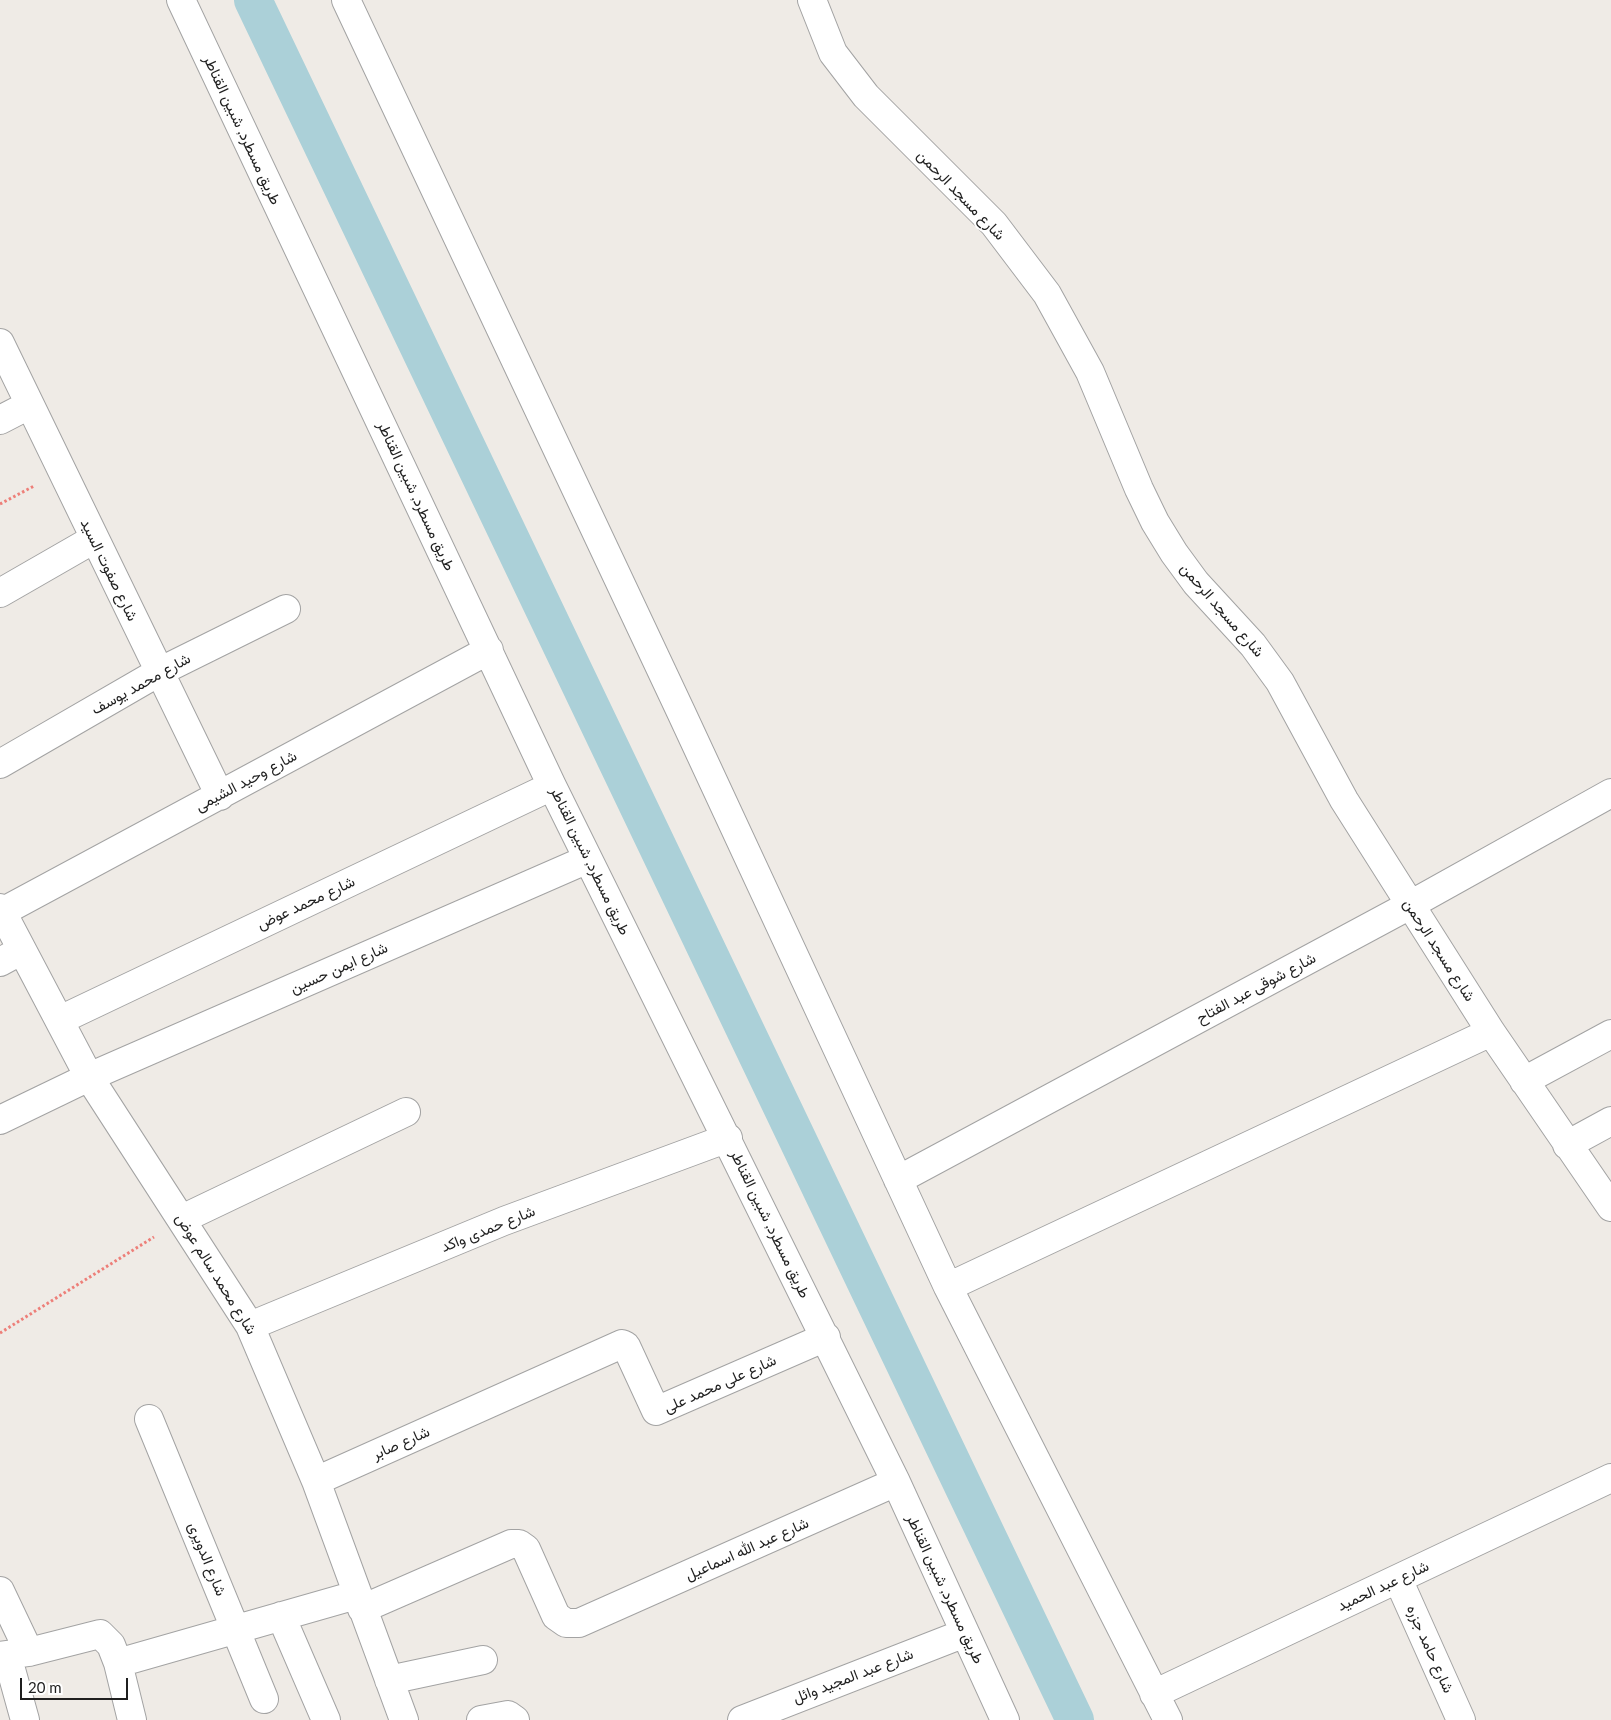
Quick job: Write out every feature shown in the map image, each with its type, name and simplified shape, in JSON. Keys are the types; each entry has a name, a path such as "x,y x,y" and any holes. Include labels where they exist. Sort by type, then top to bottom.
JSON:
{"street":[{"name":"طريق مسطرد, شبين القناطر","path":"181,0 552,786 826,1337 896,1482 1005,1720"},
{"path":"346,0 686,721 948,1287 1168,1720"},
{"name":"شارع مسجد الرحمن","path":"812,0 833,53 866,96 994,224 1047,294 1090,372 1155,522 1174,554 1196,583 1253,645 1280,682 1344,800 1410,905 1491,1032 1567,1145 1610,1202"},
{"name":"شارع صفوت السيد","path":"0,343 60,470 220,796"},
{"path":"0,420 29,405"},
{"path":"0,593 94,539"},
{"name":"شارع محمد يوسف","path":"0,764 159,672 286,609"},
{"name":"شارع وحيد الشيمى","path":"1,910 220,796 489,650"},
{"name":"شارع محمد عوض","path":"60,1020 552,786"},
{"name":"شارع شوقى عبد الفتاح","path":"898,1180 1410,905 1611,793"},
{"name":"شارع ايمن حسين","path":"0,1120 89,1076 588,859"},
{"name":"شارع محمد سالم عوض","path":"1,910 11,956 60,1020 89,1076 250,1326 316,1481 404,1720"},
{"path":"948,1287 1491,1032"},
{"path":"1524,1081 1611,1034"},
{"path":"182,1219 406,1112"},
{"path":"1567,1145 1611,1121"},
{"name":"شارع حمدى واكد","path":"250,1326 504,1221 728,1138"},
{"name":"شارع على محمد على","path":"485,1405 623,1344 656,1412 826,1337"},
{"name":"شارع صابر","path":"316,1481 485,1405"},
{"name":"شارع الدويرى","path":"149,1419 264,1699"},
{"name":"شارع عبد الحميد","path":"1154,1694 1611,1478"},
{"name":"شارع عبد الله اسماعيل","path":"359,1602 511,1544 519,1544 526,1549 556,1616 566,1623 579,1623 896,1482"},
{"name":"شارع حامد جزره","path":"1398,1579 1461,1720"},
{"path":"0,1591 25,1720"},
{"path":"118,1663 281,1616 359,1602"},
{"path":"281,1616 326,1720"},
{"name":"شارع عبد المجيد وائل","path":"742,1720 965,1633"},
{"path":"12,1655 100,1634 111,1645 118,1663 132,1720"},
{"path":"389,1680 483,1660"},
{"path":"481,1720 508,1715 515,1720"}],"path":[{"path":"0,504 60,470"},
{"path":"0,1333 182,1219"}],"waterway":[{"path":"253,0 1075,1720"}]}
